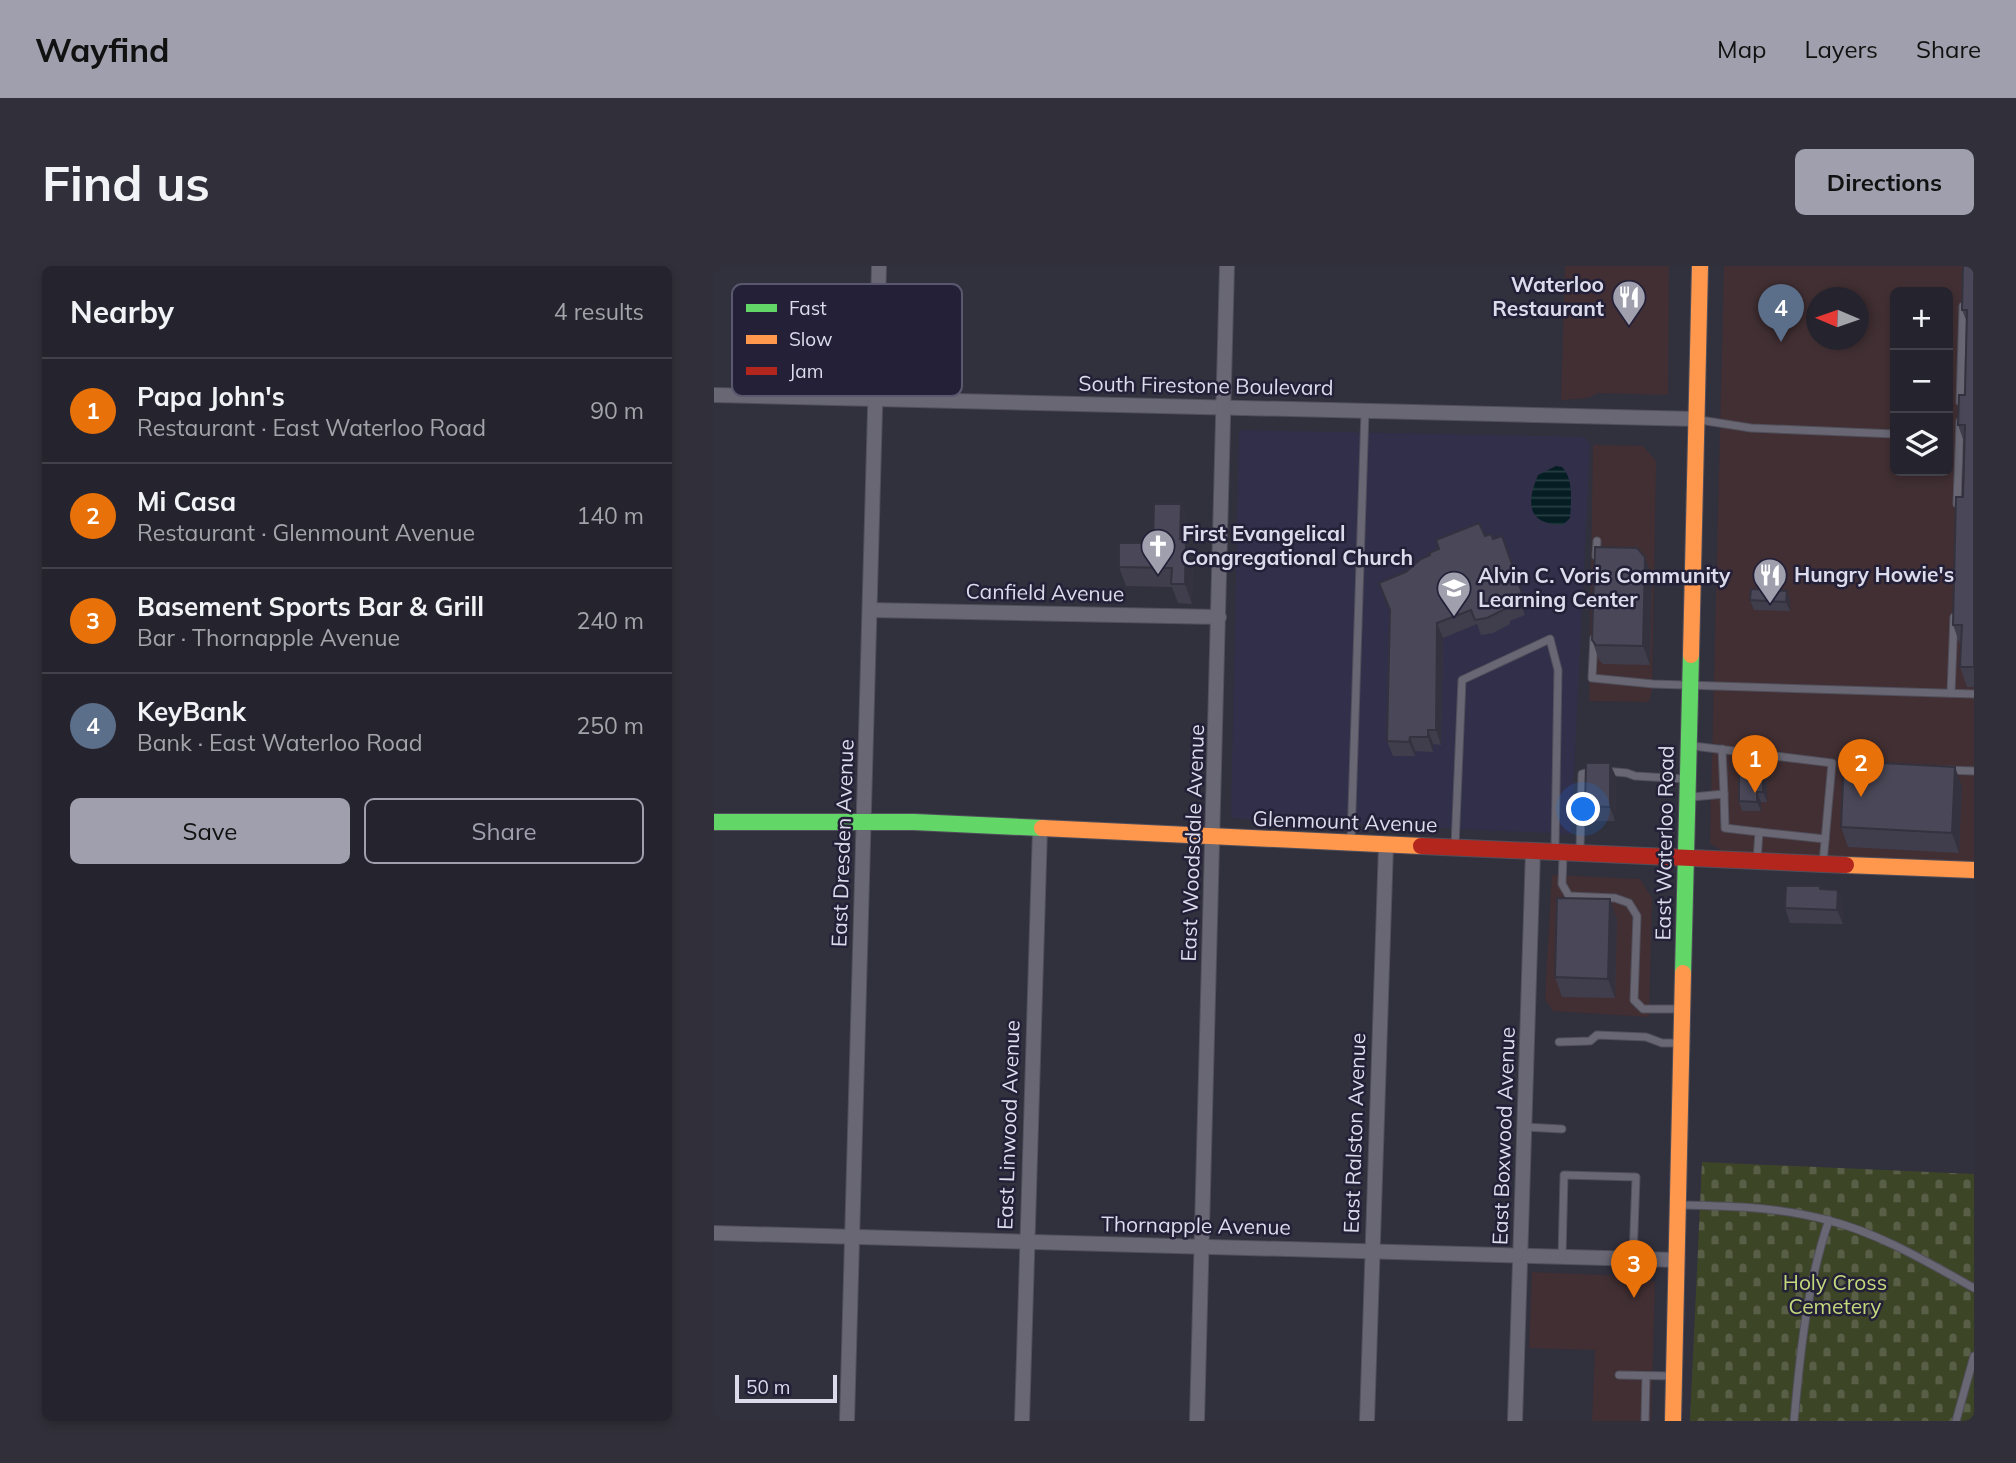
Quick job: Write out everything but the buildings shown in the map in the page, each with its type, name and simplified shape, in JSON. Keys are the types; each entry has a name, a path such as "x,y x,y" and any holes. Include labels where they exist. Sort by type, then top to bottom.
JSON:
{"street":[{"name":"East Dresden Avenue","path":"878,266 878,284"},
{"name":"East Woodsdale Avenue","path":"1197,1421 1227,266"},
{"name":"East Waterloo Road","path":"1673,1421 1700,266"},
{"name":"South Firestone Boulevard","path":"714,395 732,395"},
{"name":"South Firestone Boulevard","path":"754,396 1696,419"},
{"name":"East Dresden Avenue","path":"848,1421 875,396"},
{"name":"Canfield Avenue","path":"870,610 1219,617"},
{"name":"Glenmount Avenue","path":"714,822 865,822 1974,870"},
{"name":"East Linwood Avenue","path":"1022,1421 1040,829"},
{"name":"East Ralston Avenue","path":"1367,1421 1386,845"},
{"name":"East Boxwood Avenue","path":"1515,1421 1533,851"},
{"name":"Thornapple Avenue","path":"714,1233 1677,1261"}],"lane":[{"path":"1957,519 1964,300"},
{"path":"1351,844 1365,411"},
{"path":"1696,419 1751,428 1890,434"},
{"path":"1953,436 1959,437"},
{"path":"1596,568 1597,541"},
{"path":"1951,694 1954,603"},
{"path":"1594,623 1592,678 1653,684 1974,694"},
{"path":"1455,847 1462,680 1550,639 1558,670 1559,853 1562,884 1569,896 1615,898 1629,903 1637,916 1634,1000 1643,1009 1683,1009"},
{"path":"1688,745 1842,764"},
{"path":"1722,749 1725,828 1825,839"},
{"path":"1823,863 1832,763"},
{"path":"1936,769 1974,771"},
{"path":"1580,853 1584,773 1597,771 1688,779"},
{"path":"1688,798 1724,794"},
{"path":"1757,861 1759,832"},
{"path":"1559,1042 1590,1041 1597,1035 1647,1037 1662,1043 1682,1043"},
{"path":"1525,1127 1562,1129"},
{"path":"1562,1257 1564,1175 1636,1177 1633,1259"},
{"path":"1678,1204 1765,1208 1829,1220 1911,1253 1974,1288"},
{"path":"1794,1421 1804,1333 1822,1240 1829,1220"},
{"path":"1956,1421 1974,1356"},
{"path":"1619,1375 1674,1376"},
{"path":"1645,1421 1646,1376"}],"shaded area":[{"path":"1565,266 1669,266 1668,395 1598,393 1588,398 1561,400"},
{"path":"1724,266 1974,266 1974,863 1722,851 1710,843"},
{"path":"1239,430 1584,437 1590,443 1571,834 1231,818"},
{"path":"1593,445 1643,446 1656,461 1652,691 1649,702 1589,701"},
{"path":"1556,466 1562,467 1566,472 1570,484 1570,518 1563,525 1542,521 1532,510 1531,503 1538,475"},
{"path":"1552,875 1640,879 1652,898 1649,1017 1553,1011 1545,999"},
{"path":"1532,1272 1648,1277 1655,1283 1651,1421 1592,1421 1595,1350 1529,1348"}],"green space":[{"name":"Holy Cross Cemetery","path":"1702,1162 1974,1174 1974,1421 1690,1421"}],"traffic: fast":[{"path":"1683,973 1691,655"},
{"path":"714,822 914,822 1042,828"}],"traffic: slow":[{"path":"1691,655 1700,266"},
{"path":"1042,828 1421,846"},
{"path":"1846,865 1974,870"},
{"path":"1673,1421 1683,973"}],"traffic: jam":[{"path":"1421,846 1846,865"}],"place":[{"name":"Waterloo Restaurant","path":"1629,327"},
{"name":"KeyBank","path":"1781,342"},
{"name":"First Evangelical Congregational Church","path":"1158,576"},
{"name":"Hungry Howie's","path":"1770,605"},
{"name":"Alvin C. Voris Community Learning Center","path":"1454,618"},
{"name":"Papa John's","path":"1755,793"},
{"name":"Mi Casa","path":"1861,797"},
{"name":"Basement Sports Bar & Grill","path":"1634,1298"}]}
